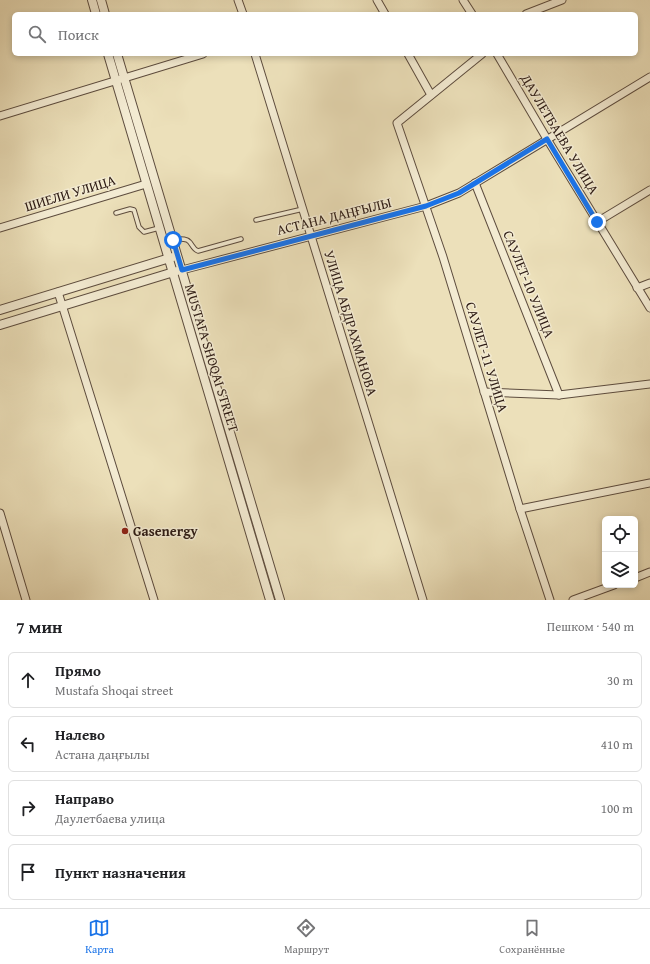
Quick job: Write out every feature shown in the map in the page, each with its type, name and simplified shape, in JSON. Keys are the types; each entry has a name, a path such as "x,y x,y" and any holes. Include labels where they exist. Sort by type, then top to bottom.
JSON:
{"street":[{"path":"92,0 95,12"},
{"path":"101,0 104,12"},
{"path":"238,0 242,12"},
{"path":"377,0 384,12"},
{"path":"463,0 471,12"},
{"path":"531,12 562,0"},
{"name":"MUSTAFA SHOQAI STREET","path":"109,56 270,600"},
{"name":"MUSTAFA SHOQAI STREET","path":"119,56 280,600"},
{"path":"0,116 196,56"},
{"name":"УЛИЦА АБДРАХМАНОВА","path":"256,56 423,600"},
{"path":"409,56 431,95 480,56"},
{"name":"ДАУЛЕТБАЕВА УЛИЦА","path":"498,56 650,308"},
{"name":"АСТАНА ДАҢҒЫЛЫ","path":"0,325 173,272 426,206 459,193 650,77"},
{"name":"САУЛЕТ-11 УЛИЦА","path":"431,95 397,123 443,256 520,509 550,600"},
{"name":"САУЛЕТ-10 УЛИЦА","path":"475,183 559,395"},
{"name":"ШИЕЛИ УЛИЦА","path":"0,228 146,184"},
{"path":"597,222 650,190"},
{"path":"0,310 178,256"},
{"path":"637,288 650,283"},
{"path":"58,292 154,600"},
{"path":"484,392 559,395 650,384"},
{"path":"520,509 650,483"},
{"path":"0,514 26,600"},
{"path":"638,577 650,572"},
{"path":"573,600 606,588"}],"lane":[{"path":"116,213 130,209 134,210 139,227 144,232 159,228"},
{"path":"256,220 303,210"},
{"path":"173,240 185,239 189,241 194,250 198,251 241,239"}],"place":[{"name":"Gasenergy","path":"125,531"}],"route":[{"path":"173,240 182,270 426,206 459,193 547,139 597,222"}]}
